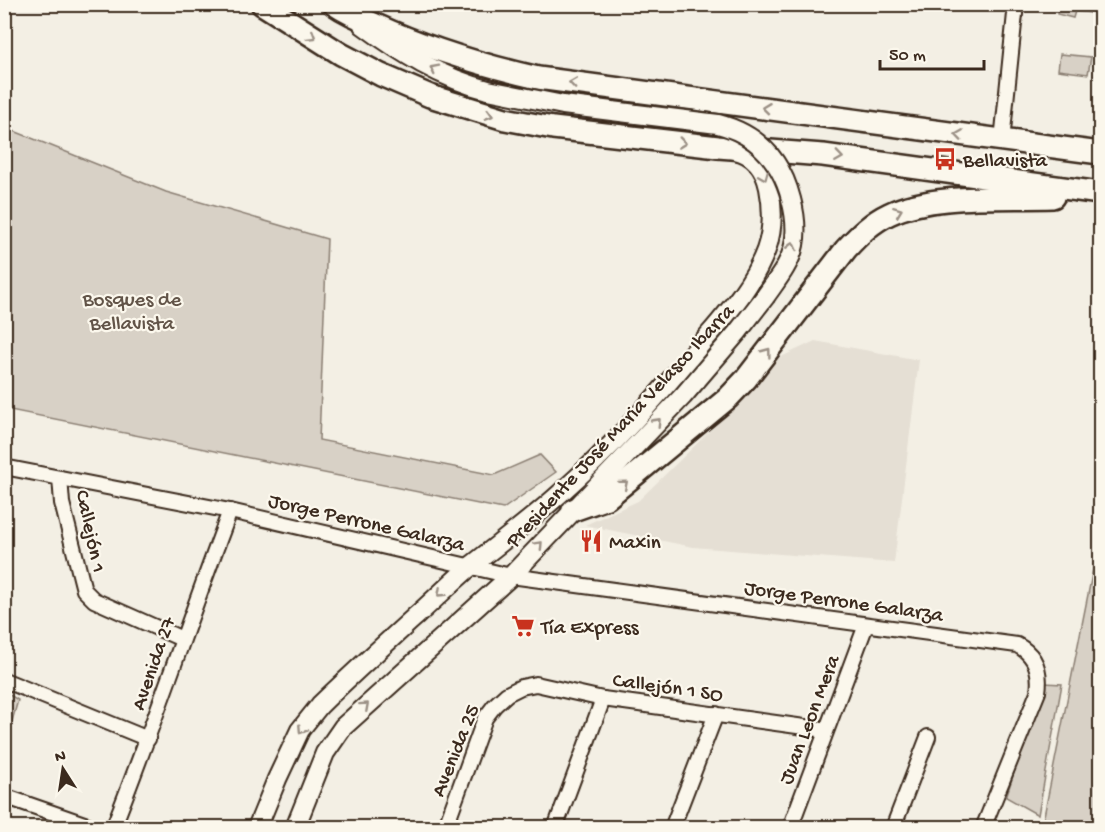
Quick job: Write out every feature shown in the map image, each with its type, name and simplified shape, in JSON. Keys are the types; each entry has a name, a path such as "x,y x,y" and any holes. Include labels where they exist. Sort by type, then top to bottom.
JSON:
{"main road":[{"path":"262,4 341,54 381,75 422,93 505,119 553,128 718,147 823,155 1101,194"},
{"path":"339,8 441,52 538,78 1101,153"},
{"name":"Presidente José Maria Velasco Ibarra","path":"295,828 325,753 343,727 511,576 682,396 765,297 784,270 794,245 795,220 783,175 776,162 759,142 734,128 718,124 563,105 471,86 436,71 397,50 339,8"},
{"name":"Presidente José Maria Velasco Ibarra","path":"257,828 300,730 320,705 470,567 511,536 602,454 677,372 749,283 762,258 769,237 771,209 769,188 764,172 751,156 742,151 718,147"},
{"path":"573,510 607,498 728,398 746,379 846,249 877,221 907,207 957,200 1101,194"}],"street":[{"path":"1002,141 1016,4"},
{"name":"Jorge Perrone Galarza","path":"4,467 230,511 511,576 866,626 1007,643 1026,650 1037,665 1040,682 1038,692 983,828"},
{"name":"Callejón 1","path":"60,478 62,503 84,590 94,600 182,639"},
{"name":"Avenida 27","path":"113,828 148,739 182,639 230,511"},
{"name":"Juan Leon Mera","path":"790,828 866,626"},
{"path":"4,680 148,739"},
{"name":"Callejón 1 SO","path":"507,693 536,684 603,699 825,730"},
{"name":"Avenida 25","path":"445,828 485,718 507,693"},
{"path":"555,828 603,699"},
{"path":"672,828 716,714"},
{"path":"893,828 928,737"},
{"path":"4,796 96,828"}],"shaded area":[{"path":"815,341 919,360 894,563 693,547 585,525 638,501 755,387 779,358"}],"green space":[{"path":"1058,5 1100,5 1100,14 1075,11 1073,18 1057,14"},
{"path":"1060,54 1091,57 1088,74 1058,70"},
{"name":"Bosques de Bellavista","path":"4,127 166,192 327,239 319,440 494,475 540,455 556,472 503,509 5,409"},
{"path":"1100,534 1100,827 1054,827 1043,821"},
{"path":"1044,683 1062,684 1038,815 1006,797"},
{"path":"5,692 18,700 5,746"}],"place":[{"name":"Bellavista","path":"945,159"},
{"name":"Maxin","path":"591,541"},
{"name":"Tía Express","path":"523,626"}]}
